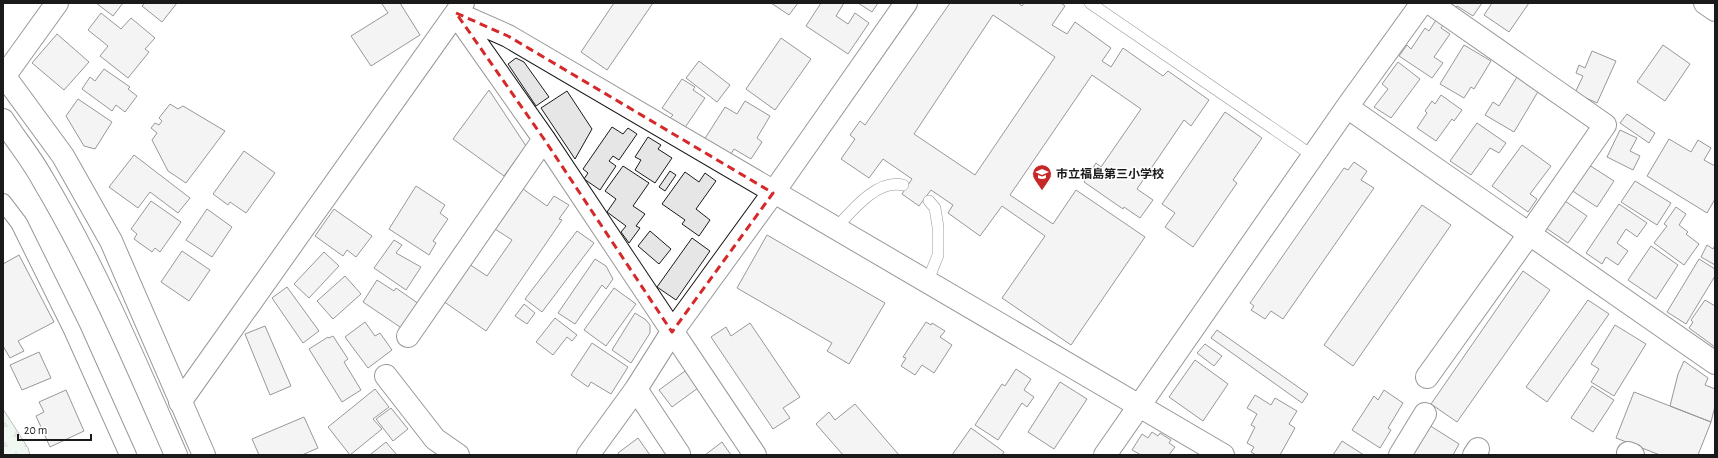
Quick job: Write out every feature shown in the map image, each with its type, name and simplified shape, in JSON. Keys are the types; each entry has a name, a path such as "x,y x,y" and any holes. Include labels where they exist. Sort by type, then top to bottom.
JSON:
{"main road":[{"path":"57,3 4,77 63,156 110,241 204,455"},
{"path":"588,455 636,389 672,332 773,193 906,3"},
{"path":"1105,455 1347,107 1422,3"},
{"path":"1427,377 1605,125 1430,3"},
{"path":"1706,3 1715,10"},
{"path":"180,402 456,6"},
{"path":"456,6 773,193 1223,455"},
{"path":"456,6 755,455"},
{"path":"1347,107 1715,363"},
{"path":"3,120 42,177 84,254 117,322 176,455"},
{"path":"408,336 544,139"},
{"path":"386,376 435,439 458,455"},
{"path":"636,389 679,454"},
{"path":"1400,455 1425,414"}],"street":[{"path":"3,202 19,223 72,330 128,455"}],"lane":[{"path":"1090,3 1313,156"},
{"path":"835,229 866,196 888,185 903,185"},
{"path":"927,283 938,255 938,227 935,208 929,201"}],"highlighted area":[{"path":"456,13 508,36 773,193 672,332 544,139"}],"green space":[{"path":"3,409 28,448 30,455 3,455"}],"building":[{"path":"96,3 123,3 113,16"},
{"path":"145,3 177,3 162,22 142,6"},
{"path":"400,3 420,35 371,66 351,36 388,13 382,4"},
{"path":"614,3 653,3 607,70 581,52"},
{"path":"771,3 798,3 789,15"},
{"path":"821,3 844,3 836,16 848,24 855,13 869,23 848,54 806,26"},
{"path":"858,3 878,3 872,12"},
{"path":"950,3 1018,3 1022,6 1024,3 1061,3 1065,6 1052,25 1067,34 1075,22 1111,48 1102,61 1111,67 1123,48 1163,76 1168,71 1209,100 1191,126 1184,120 1137,189 1153,200 1140,218 1124,207 1123,209 1084,182 1096,163 1101,167 1141,109 1092,75 1010,195 1053,224 1076,190 1145,237 1071,345 1002,298 1045,236 1002,206 980,236 948,213 953,205 931,190 919,206 902,194 912,179 883,159 869,178 841,159 855,139 850,135 860,121 865,125","holes":["993,15 1055,57 975,175 914,134"]},
{"path":"1445,3 1482,3 1473,16 1457,6 1454,11"},
{"path":"1492,3 1529,3 1509,32 1484,15"},
{"path":"101,13 121,29 131,18 155,38 145,49 149,52 128,78 100,56 108,46 88,30"},
{"path":"1436,20 1443,25 1441,28 1450,34 1434,57 1443,63 1432,78 1399,56 1407,45 1411,49 1425,28 1429,31"},
{"path":"57,34 89,62 64,90 32,63"},
{"path":"781,38 811,59 775,110 746,89"},
{"path":"1464,45 1491,61 1474,89 1471,87 1464,98 1440,84"},
{"path":"1663,45 1690,64 1665,101 1637,82"},
{"path":"1592,51 1616,61 1597,103 1575,93 1583,76 1576,73 1579,65 1585,68"},
{"path":"516,58 524,62 549,97 536,106 508,64"},
{"path":"699,61 730,85 717,102 686,78"},
{"path":"1398,62 1420,79 1391,118 1374,107 1388,89 1382,84"},
{"path":"104,69 130,87 128,89 137,96 125,112 116,105 112,111 82,89 90,77 95,81"},
{"path":"1517,77 1539,90 1514,132 1485,115 1493,102 1499,106"},
{"path":"682,79 695,87 693,90 705,98 684,129 669,119 673,115 662,108"},
{"path":"489,90 526,146 504,176 453,139"},
{"path":"567,91 592,129 575,159 541,108"},
{"path":"1441,95 1462,110 1454,121 1452,119 1436,141 1417,128 1427,113 1425,111 1432,101 1435,104"},
{"path":"78,99 112,122 95,149 84,146 66,116"},
{"path":"745,101 770,116 757,138 762,142 751,159 734,149 731,154 704,140 725,107 737,114"},
{"path":"170,104 178,109 183,106 225,131 186,183 168,171 152,140 157,133 151,128 155,123 159,125 162,121 159,118"},
{"path":"1225,112 1262,138 1233,180 1237,183 1193,247 1165,227 1175,213 1162,204"},
{"path":"1627,114 1655,133 1649,143 1620,123"},
{"path":"1477,123 1506,143 1499,153 1490,148 1471,175 1450,161"},
{"path":"612,127 623,134 628,128 637,134 619,160 613,156 609,161 616,166 600,190 584,179 588,173 583,169"},
{"path":"1620,130 1637,138 1630,151 1640,156 1633,170 1607,157"},
{"path":"648,137 661,145 658,149 672,158 655,183 635,170 641,160 635,157"},
{"path":"1669,139 1691,152 1698,140 1711,148 1704,160 1715,166 1715,199 1707,213 1647,176"},
{"path":"1522,145 1551,166 1530,194 1537,199 1528,212 1492,186"},
{"path":"244,151 275,173 246,213 230,202 228,205 213,194"},
{"path":"134,155 190,198 178,213 150,192 138,208 109,187"},
{"path":"1354,162 1367,171 1361,180 1374,188 1283,319 1271,311 1265,319 1251,310 1254,306 1250,303 1344,168 1348,170"},
{"path":"1589,165 1614,181 1597,207 1571,190"},
{"path":"623,166 649,183 633,206 645,214 636,226 640,228 629,243 621,232 626,226 607,212 616,199 605,191"},
{"path":"670,171 676,175 665,191 659,187"},
{"path":"685,172 699,182 705,173 716,181 696,209 710,220 699,236 682,224 685,220 662,204"},
{"path":"1635,181 1671,203 1657,225 1621,202"},
{"path":"416,186 445,205 440,213 448,219 433,241 436,243 429,255 389,229"},
{"path":"523,189 547,206 554,196 569,205 559,219 562,220 486,331 443,301 469,264 487,276 512,240 495,229"},
{"path":"151,201 181,222 160,252 155,248 152,252 134,239 137,234 131,229"},
{"path":"1565,201 1587,216 1568,243 1546,228"},
{"path":"1619,204 1647,223 1637,237 1626,229 1617,243 1628,251 1618,265 1606,257 1602,264 1586,253"},
{"path":"1422,205 1451,225 1353,366 1324,345"},
{"path":"1676,207 1686,214 1679,225 1688,232 1686,234 1699,244 1684,265 1654,243 1667,226 1664,224"},
{"path":"207,209 232,227 212,257 186,240"},
{"path":"334,209 372,236 356,257 347,250 343,256 315,236"},
{"path":"577,231 594,243 542,312 525,299"},
{"path":"650,231 671,249 659,264 638,246"},
{"path":"767,235 885,303 849,364 827,351 832,343 737,288"},
{"path":"692,238 710,251 676,300 657,287"},
{"path":"394,240 402,245 396,253 421,267 406,290 374,268"},
{"path":"1707,245 1713,249 1715,245 1715,265 1701,257"},
{"path":"1651,246 1678,265 1656,299 1628,280"},
{"path":"182,251 210,270 189,301 161,282"},
{"path":"324,252 339,266 309,298 294,284"},
{"path":"19,255 54,322 18,341 24,351 10,358 3,346 3,264"},
{"path":"595,259 606,266 613,279 606,289 602,285 575,324 558,313"},
{"path":"1699,259 1715,269 1715,276 1686,324 1667,312"},
{"path":"1523,271 1550,290 1457,422 1431,404"},
{"path":"345,276 361,294 333,319 317,301"},
{"path":"377,280 394,291 396,288 419,304 403,329 363,302"},
{"path":"287,287 319,331 303,343 272,298"},
{"path":"614,288 636,304 606,346 584,330"},
{"path":"1588,300 1609,314 1547,402 1526,387"},
{"path":"1705,300 1715,306 1715,347 1689,328 1693,322 1691,320"},
{"path":"524,304 535,313 527,324 515,316"},
{"path":"635,313 646,320 650,325 650,333 631,363 612,350"},
{"path":"555,318 577,335 572,341 567,337 553,355 536,342"},
{"path":"365,322 375,336 380,333 392,350 368,368 345,337"},
{"path":"926,322 931,325 932,323 945,331 940,337 952,345 934,373 922,365 915,375 901,366 906,358 903,357"},
{"path":"750,323 800,397 783,408 790,418 773,429 711,337 726,327 731,336"},
{"path":"1615,325 1646,344 1614,396 1591,382 1599,369 1591,364"},
{"path":"265,326 291,386 270,395 245,334"},
{"path":"1217,330 1308,394 1302,403 1211,338"},
{"path":"333,336 348,359 344,362 361,390 342,402 309,349 328,337"},
{"path":"592,343 628,367 611,394 591,382 588,387 571,375"},
{"path":"1205,344 1222,356 1214,366 1197,353"},
{"path":"39,352 51,378 22,390 10,365"},
{"path":"1195,360 1228,384 1203,421 1169,397"},
{"path":"1684,361 1708,378 1705,385 1715,389 1715,406 1711,422 1670,406 1678,374"},
{"path":"1016,369 1031,379 1024,390 1034,397 1027,407 1022,403 998,440 975,425 1002,384 1005,386"},
{"path":"685,371 698,388 672,407 659,390"},
{"path":"1060,382 1087,399 1054,449 1028,432"},
{"path":"1592,386 1614,400 1593,432 1571,418"},
{"path":"375,389 389,407 373,419 382,429 350,455 328,427"},
{"path":"66,390 84,431 50,447 36,416 44,412 39,402"},
{"path":"1384,390 1403,403 1388,428 1391,430 1380,448 1352,430 1374,396 1378,400"},
{"path":"1634,392 1711,422 1698,455 1660,455 1616,438"},
{"path":"1255,395 1271,405 1275,398 1297,411 1289,424 1295,428 1280,455 1256,455 1251,452 1254,447 1247,443 1255,427 1251,425 1257,414 1247,408"},
{"path":"855,404 899,455 843,455 816,424 829,412 835,420"},
{"path":"391,408 408,429 393,441 376,419"},
{"path":"304,417 318,448 302,455 259,455 252,439"},
{"path":"1429,425 1459,444 1453,455 1410,455"},
{"path":"971,428 1004,452 1002,455 952,455"},
{"path":"1152,432 1158,436 1160,433 1171,440 1169,443 1175,447 1169,455 1141,455 1132,450 1142,434 1148,438"},
{"path":"638,438 650,455 619,455 618,453"},
{"path":"1342,441 1364,455 1333,455"},
{"path":"386,442 397,455 371,454"},
{"path":"722,442 731,455 705,455"}],"place":[{"name":"市立福島第三小学校","path":"1042,191"}]}
